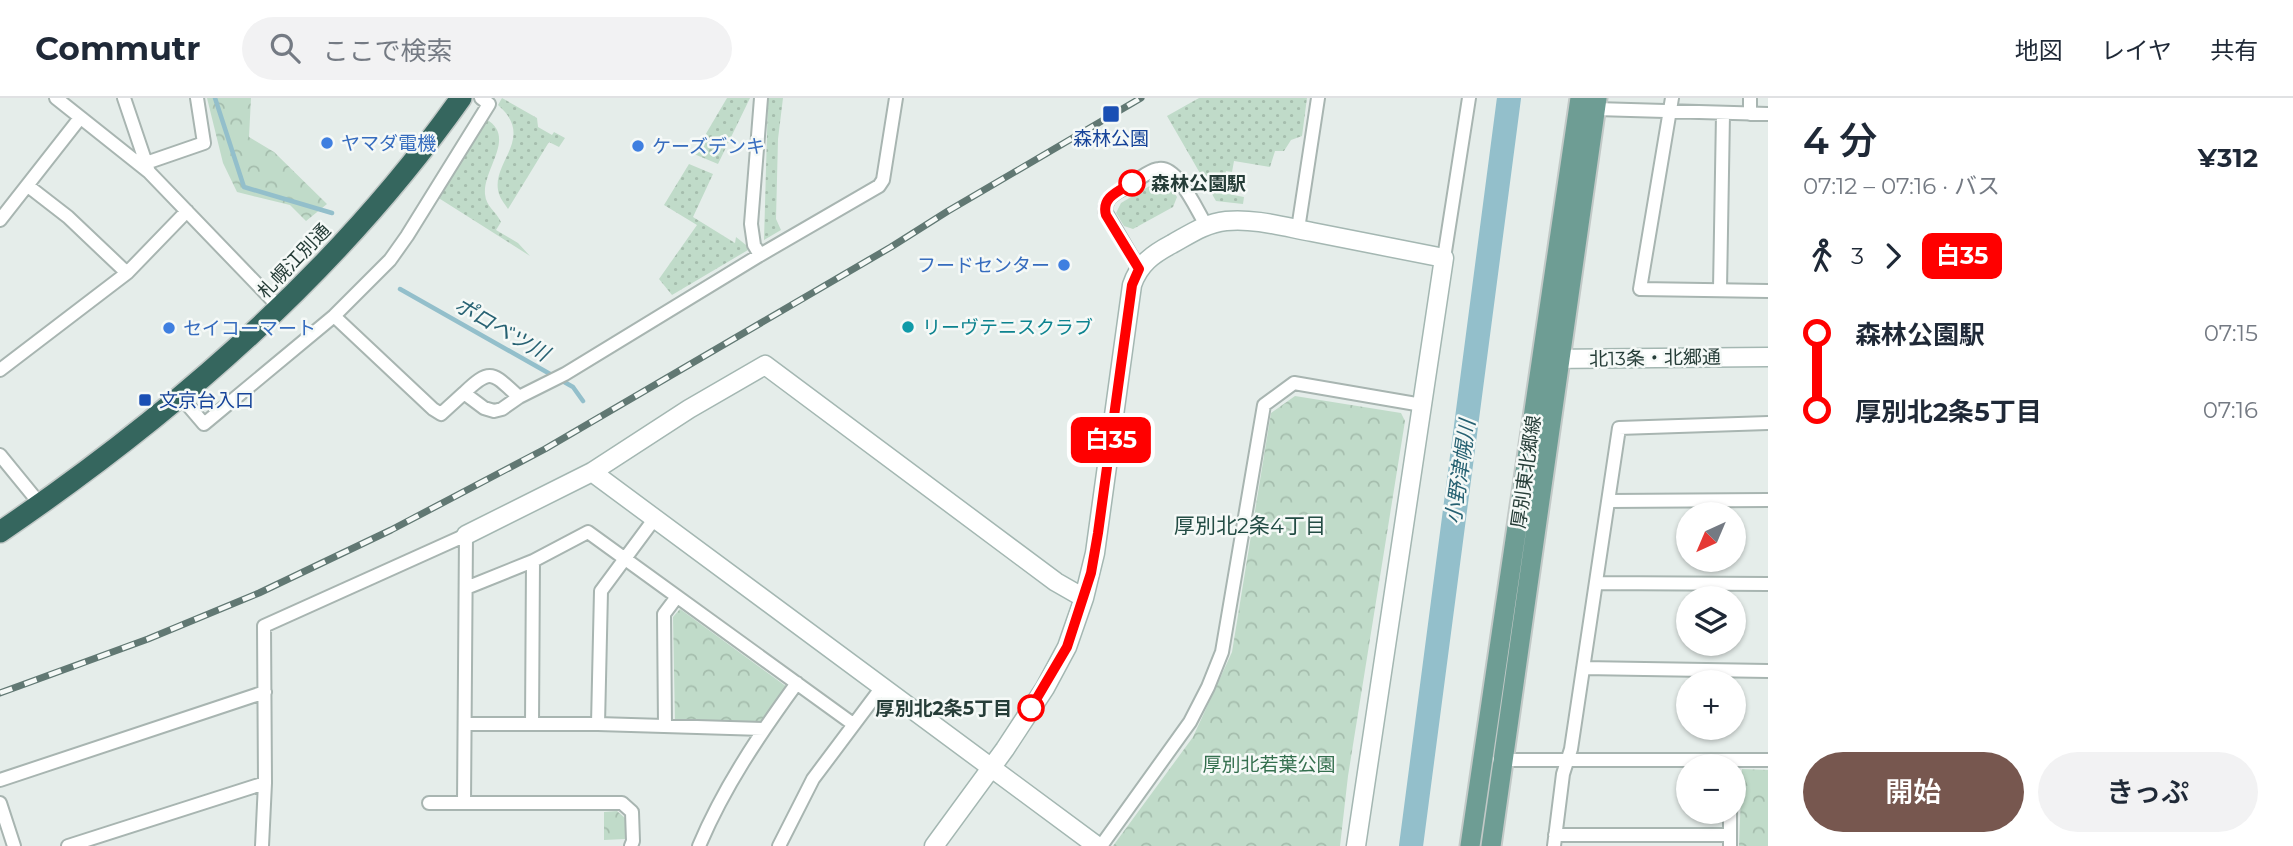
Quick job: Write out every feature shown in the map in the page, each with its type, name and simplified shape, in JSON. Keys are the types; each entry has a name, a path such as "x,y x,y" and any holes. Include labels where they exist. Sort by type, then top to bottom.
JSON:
{"highway":[{"name":"札幌江別通","path":"0,532 89,470 181,397 280,309 375,210 413,164 461,98"}],"main road":[{"name":"厚別東北郷線","path":"1470,846 1551,359 1600,102"},
{"name":"厚別東北郷線","path":"1491,846 1551,359"}],"street":[{"path":"55,98 148,168 280,309"},
{"path":"124,98 148,168"},
{"path":"148,168 204,143 197,98"},
{"path":"181,397 204,424 334,316 390,260 408,236 489,104 481,98"},
{"path":"760,255 754,245 751,224 761,98"},
{"path":"464,393 484,408 502,410 519,397 565,374 879,186 883,180 895,98"},
{"path":"1298,229 1318,98"},
{"path":"1356,846 1469,98"},
{"path":"1672,98 1640,289 1768,291"},
{"path":"1750,98 1750,114"},
{"path":"1600,102 1670,112 1768,114"},
{"path":"1720,289 1723,114"},
{"path":"2,212 28,186 80,118"},
{"path":"1139,269 1105,211 1106,202 1113,194 1156,169 1168,170 1178,178 1206,225"},
{"path":"28,186 68,217 127,273"},
{"path":"0,370 127,273 187,211"},
{"path":"934,846 1045,688 1067,647 1084,598 1095,553 1132,285 1139,269 1153,255 1206,225 1235,221 1298,229 1444,258"},
{"path":"334,316 441,414 480,378 488,374 497,377 519,397"},
{"name":"北13条・北郷通","path":"1551,359 1768,357"},
{"path":"262,846 265,783 264,626 466,535 592,472 689,409 765,365 1047,575 1084,598"},
{"path":"592,472 1099,846 1190,722 1222,652 1264,405 1294,383 1422,405"},
{"path":"1730,841 1554,840 1619,428 1768,423"},
{"path":"0,455 40,504"},
{"path":"1608,501 1768,500"},
{"path":"598,724 601,591 655,518"},
{"path":"466,589 533,561 588,532 853,724"},
{"path":"464,803 466,535"},
{"path":"532,724 533,561"},
{"path":"1596,583 1768,584"},
{"path":"665,726 664,614 676,598"},
{"path":"1583,668 1768,671"},
{"path":"698,846 713,813 764,729 797,683"},
{"path":"779,846 813,779 882,687"},
{"path":"0,780 265,692"},
{"path":"466,724 598,724 764,729"},
{"path":"1483,760 1676,763"},
{"path":"1746,763 1768,761"},
{"path":"68,846 265,783"},
{"path":"0,803 14,846"},
{"path":"429,803 622,803 632,812 631,846"}],"green space":[{"path":"207,98 251,98 249,137 274,152 327,204 306,221 290,205 237,192 223,163"},
{"path":"502,98 537,118 538,127 552,135 554,132 565,138 559,147 549,142 508,209 500,196 498,183 513,140 513,129 509,117 498,105"},
{"path":"727,98 750,98 718,164 694,154"},
{"path":"768,98 783,98 778,139 776,219 781,230 764,240"},
{"path":"1199,98 1307,98 1302,136 1291,140 1284,151 1275,151 1270,167 1234,161 1232,172 1226,171 1224,183 1230,184 1228,194 1244,197 1243,204 1216,201 1167,116"},
{"path":"486,119 495,126 499,135 485,194 489,206 501,222 496,230 518,243 530,256 437,197"},
{"path":"689,164 713,174 693,217 735,243 736,237 748,250 672,295 659,279 697,225 664,205"},
{"path":"1158,181 1167,182 1177,197 1173,207 1133,229 1124,226 1116,213 1121,203"},
{"name":"厚別北若葉公園","path":"1295,396 1401,413 1405,421 1348,776 1340,846 1113,846 1193,737 1232,652 1271,413"},
{"path":"680,609 787,687 759,726 675,723 673,617"},
{"path":"1746,769 1768,770 1768,846 1739,846 1740,824 1746,824"},
{"path":"617,811 625,818 625,839 604,840 604,812"}],"waterway":[{"name":"ポロベツ川","path":"215,98 244,187 332,213"},
{"name":"小野津幌川","path":"1411,846 1509,98"},
{"name":"ポロベツ川","path":"400,289 573,387 583,401"}],"railway":[{"path":"0,693 148,639 259,593 391,530 545,449 1141,98"}],"bus line":[{"name":"白35","path":"1031,708 1067,647 1084,598 1095,553 1132,285 1139,269 1106,215 1105,206 1108,198 1132,183"}],"place":[{"name":"森林公園","path":"1111,114"},
{"name":"ヤマダ電機","path":"327,143"},
{"name":"ケーズデンキ","path":"638,146"},
{"name":"森林公園駅","path":"1132,183"},
{"name":"フードセンター","path":"1064,265"},
{"name":"リーヴテニスクラブ","path":"908,327"},
{"name":"セイコーマート","path":"169,328"},
{"name":"文京台入口","path":"145,400"},
{"name":"厚別北2条5丁目","path":"1031,708"}],"district":[{"name":"厚別北2条4丁目","path":"1250,525"}]}
